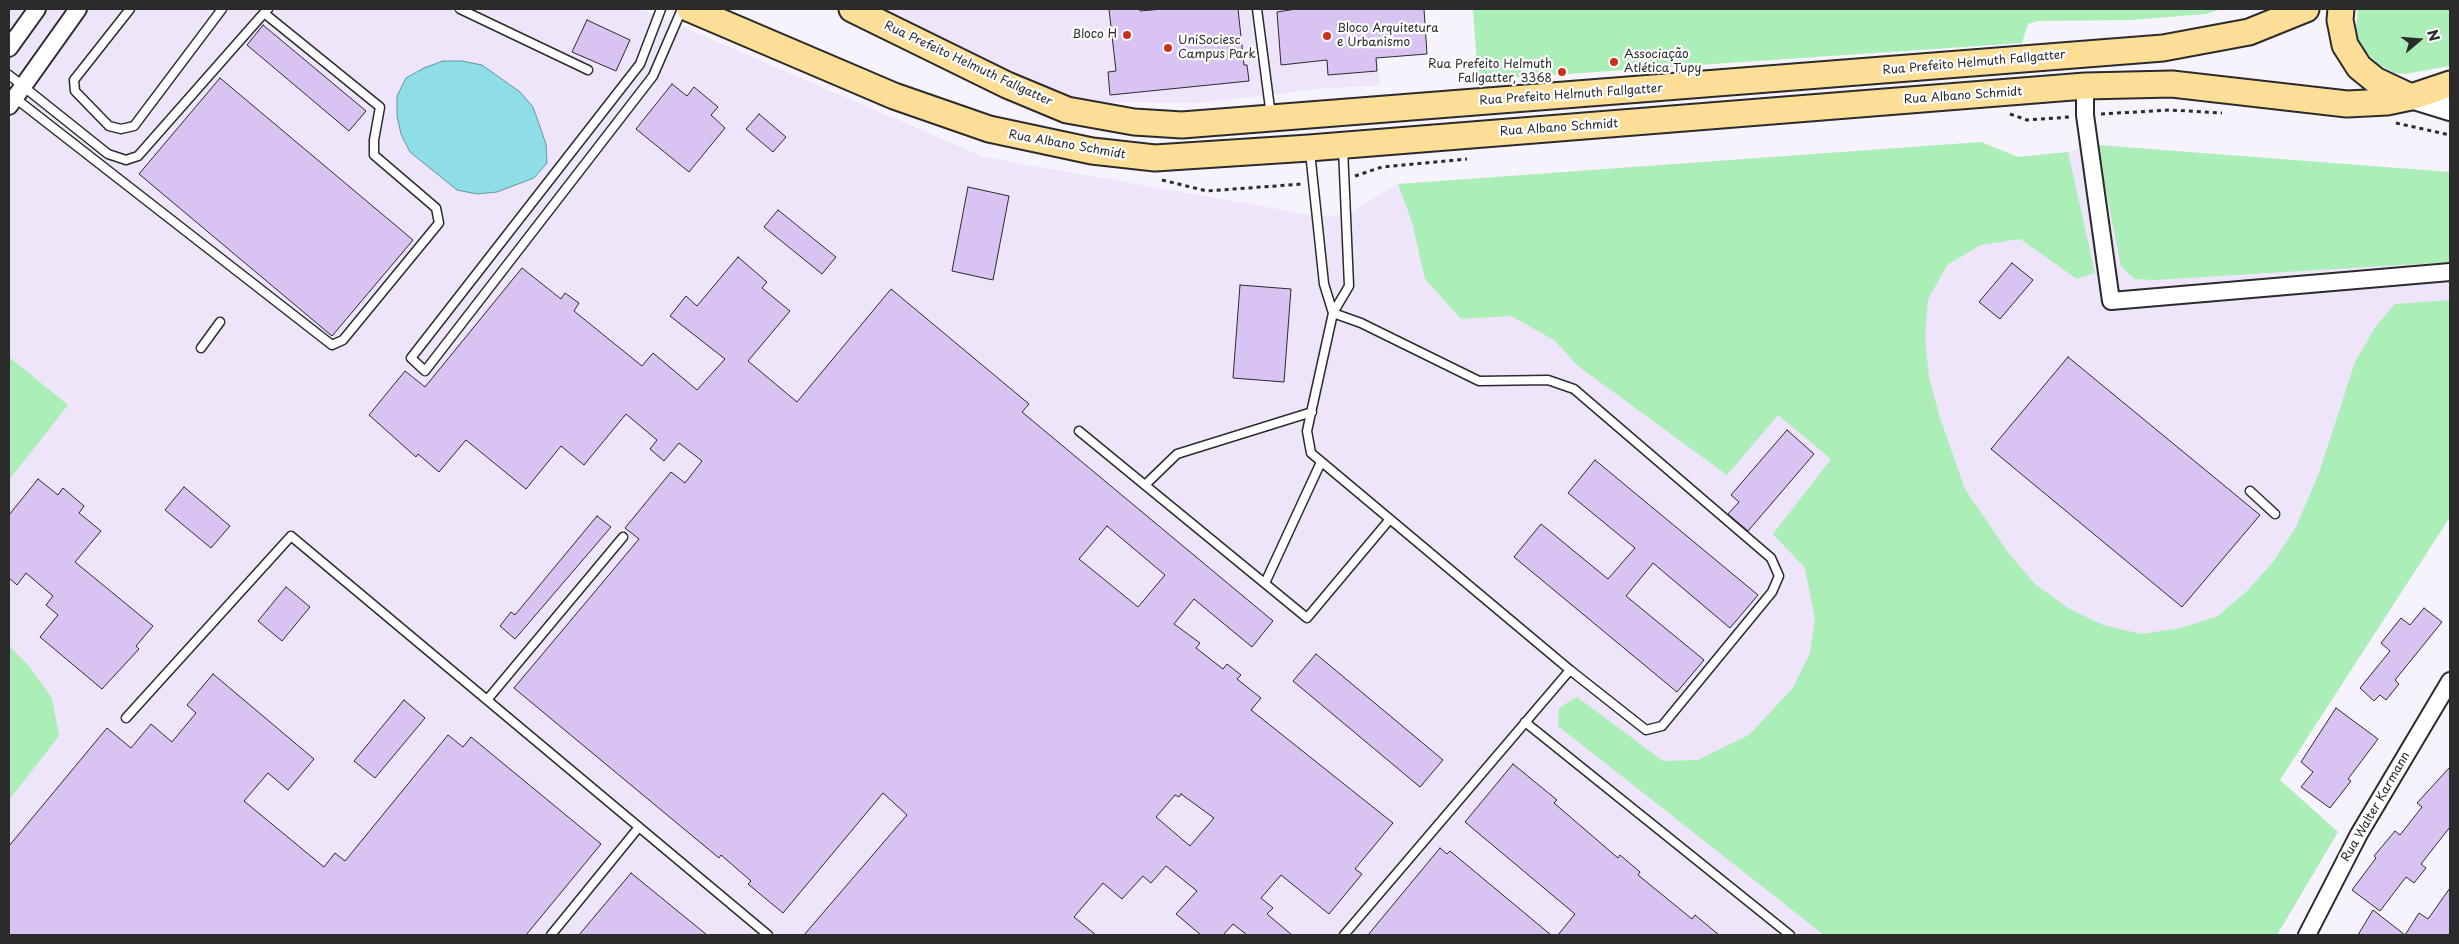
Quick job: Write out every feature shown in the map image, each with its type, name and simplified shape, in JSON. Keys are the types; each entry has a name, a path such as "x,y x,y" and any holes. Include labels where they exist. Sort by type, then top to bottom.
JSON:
{"main road":[{"name":"Rua Albano Schmidt","path":"690,9 925,108 989,129 1033,140 1126,156 1155,158 1309,148 2084,86 2172,84 2347,104 2387,102 2411,97 2450,84"},
{"name":"Rua Prefeito Helmuth Fallgatter","path":"852,9 1007,85 1067,110 1107,118 1160,124 1271,118 2163,48 2249,32 2306,9"},
{"path":"2341,9 2340,20 2345,45 2359,67 2375,80 2411,97 2450,109"}],"street":[{"path":"9,48 37,9"},
{"path":"14,95 78,9"},
{"path":"2084,86 2085,115 2111,301 2450,272"},
{"name":"Rua Walter Karmann","path":"2307,935 2359,834 2450,681"}],"lane":[{"path":"130,9 74,80 75,90 109,126 120,129 134,126 222,9"},
{"path":"460,9 588,70"},
{"path":"661,9 640,64 411,358 425,370 653,76 682,9"},
{"path":"1257,9 1271,118"},
{"path":"9,74 14,95 332,345 344,340 440,223 436,208 374,155 374,140 380,107 266,11 138,156 126,160 108,154 14,95"},
{"path":"1333,313 1361,322 1478,381 1548,380 1574,389 1771,558 1779,576 1772,592 1662,726 1646,730 1570,670 1311,454 1308,431 1333,313 1349,286 1343,145"},
{"path":"1309,148 1324,284 1333,313"},
{"path":"201,348 220,322"},
{"path":"1145,485 1177,454 1312,412"},
{"path":"1079,431 1307,618 1390,519"},
{"path":"1265,583 1321,462"},
{"path":"2250,491 2275,514"},
{"path":"126,718 291,536 768,935"},
{"path":"486,700 623,537"},
{"path":"1344,935 1570,670"},
{"path":"1525,722 1790,935"},
{"path":"551,935 639,827"}],"shaded area":[{"path":"9,9 641,9 984,157 1317,216 1346,215 1398,184 1981,142 2018,157 2068,152 2097,145 2450,172 2450,517 2280,780 2338,832 2277,935 9,935"},
{"name":"UniSociesc Campus Park","path":"880,9 1375,9 1380,86 1327,88 1199,103 1083,102 1045,89"}],"green space":[{"name":"Associação Atlética Tupy","path":"1473,9 2221,9 2206,14 2131,20 2038,21 2028,24 2022,43 1478,80"},
{"path":"2358,9 2450,9 2450,66 2405,74 2395,73 2378,64 2364,50 2359,40 2356,29"},
{"path":"1981,142 2018,157 2068,152 2095,273 2077,279 2020,239 1981,245 1948,264 1928,299 1925,337 1929,377 1940,418 1965,489 2010,555 2036,585 2068,608 2103,625 2141,634 2181,628 2218,616 2248,590 2274,561 2296,527 2319,473 2355,362 2376,326 2395,304 2450,300 2450,517 2280,780 2338,832 2277,935 1824,935 1558,726 1559,708 1577,697 1663,761 1698,760 1749,735 1793,688 1810,653 1815,620 1805,568 1773,534 1831,459 1778,415 1727,475 1578,366 1554,340 1511,316 1461,319 1425,279 1412,222 1398,184"},
{"path":"2097,145 2450,172 2450,262 2154,280 2134,279 2121,266"},
{"path":"9,357 68,405 9,480"},
{"path":"9,646 29,666 52,698 59,736 9,800"}],"water":[{"path":"443,61 462,61 482,65 520,92 533,107 546,144 547,163 534,178 497,192 477,194 457,190 410,152 401,134 397,116 397,96 406,78 424,68"}],"building":[{"path":"1109,9 1140,9 1140,11 1163,9 1238,9 1244,65 1247,65 1249,81 1110,95 1108,72 1116,71"},
{"name":"Bloco Arquitetura e Urbanismo","path":"1296,9 1424,9 1427,54 1376,58 1377,71 1328,75 1327,60 1281,65 1277,12"},
{"path":"587,20 630,40 616,71 572,52"},
{"path":"263,25 366,111 349,131 247,45"},
{"path":"220,78 413,240 332,336 139,174"},
{"path":"672,84 687,96 694,87 718,107 711,115 725,128 689,172 636,129"},
{"path":"759,114 786,137 773,152 746,129"},
{"path":"968,187 1009,196 993,280 952,271"},
{"path":"778,210 836,257 822,274 764,227"},
{"path":"738,257 767,282 762,288 790,311 748,361 797,402 891,289 1029,404 1022,412 1273,621 1252,647 1194,599 1174,624 1200,643 1196,648 1223,669 1227,664 1241,675 1237,679 1261,698 1251,710 1393,823 1355,869 1362,874 1329,914 1281,875 1261,898 1273,908 1267,914 1292,935 1247,935 1233,924 1223,935 1201,935 1176,914 1197,891 1166,866 1151,883 1143,876 1122,899 1103,883 1074,917 1096,935 804,935 907,815 883,793 783,913 748,884 751,881 721,855 719,858 514,688 639,539 625,528 671,472 685,483 702,461 679,443 664,461 650,449 657,440 626,414 584,465 561,446 526,489 466,440 439,472 418,454 416,457 369,415 405,371 425,387 522,268 561,299 565,293 579,303 574,311 642,366 653,353 697,390 725,359 670,316 686,296 697,306","holes":["1107,526 1165,575 1138,607 1079,559","1181,794 1214,818 1190,846 1156,817 1175,795 1179,797"]},
{"path":"2012,263 2033,280 2000,319 1979,302"},
{"path":"1240,285 1291,289 1284,382 1233,378"},
{"path":"2068,357 2260,515 2182,607 1991,449"},
{"path":"1787,430 1814,454 1748,531 1728,514 1739,502 1731,495"},
{"path":"1595,460 1758,595 1730,628 1653,563 1626,596 1704,660 1677,692 1514,557 1541,524 1608,579 1635,548 1568,493"},
{"path":"38,479 58,495 63,488 84,506 79,513 101,531 75,562 153,626 136,646 139,649 102,689 40,637 58,615 46,605 53,596 26,573 17,585 9,578 9,515"},
{"path":"184,487 230,526 211,548 165,510"},
{"path":"597,516 611,527 515,639 500,626 511,612 515,615"},
{"path":"286,587 310,607 282,641 258,621"},
{"path":"2424,608 2442,622 2395,680 2399,684 2386,700 2380,695 2374,701 2360,688 2390,651 2381,643 2401,618 2410,625"},
{"path":"1316,654 1443,760 1420,787 1293,681"},
{"path":"213,674 314,759 288,790 268,773 244,801 324,867 335,853 345,861 448,735 463,747 471,737 601,844 526,935 9,935 9,846 107,728 131,748 151,724 172,742 196,713 187,705"},
{"path":"404,700 425,718 375,778 354,761"},
{"path":"2336,708 2378,739 2348,779 2351,781 2330,808 2301,787 2313,772 2301,762"},
{"path":"1513,764 1557,800 1554,803 1618,858 1620,855 1640,872 1638,875 1692,919 1695,915 1719,935 1558,935 1575,914 1465,822"},
{"path":"2450,767 2450,827 2421,864 2426,868 2414,883 2406,877 2380,911 2352,890 2376,858 2374,856 2395,831 2400,835 2422,807 2417,803"},
{"path":"1440,848 1447,854 1450,851 1551,935 1368,935"},
{"path":"631,873 707,935 579,935"},
{"path":"2450,888 2450,935 2405,935 2419,913 2428,919"},
{"path":"2373,910 2405,935 2358,935"}],"place":[{"name":"Bloco H","path":"1127,35"},
{"name":"Bloco Arquitetura e Urbanismo","path":"1327,36"},
{"name":"UniSociesc Campus Park","path":"1168,48"},
{"name":"Associação Atlética Tupy","path":"1614,62"},
{"name":"Rua Prefeito Helmuth Fallgatter, 3368","path":"1562,72"}]}
